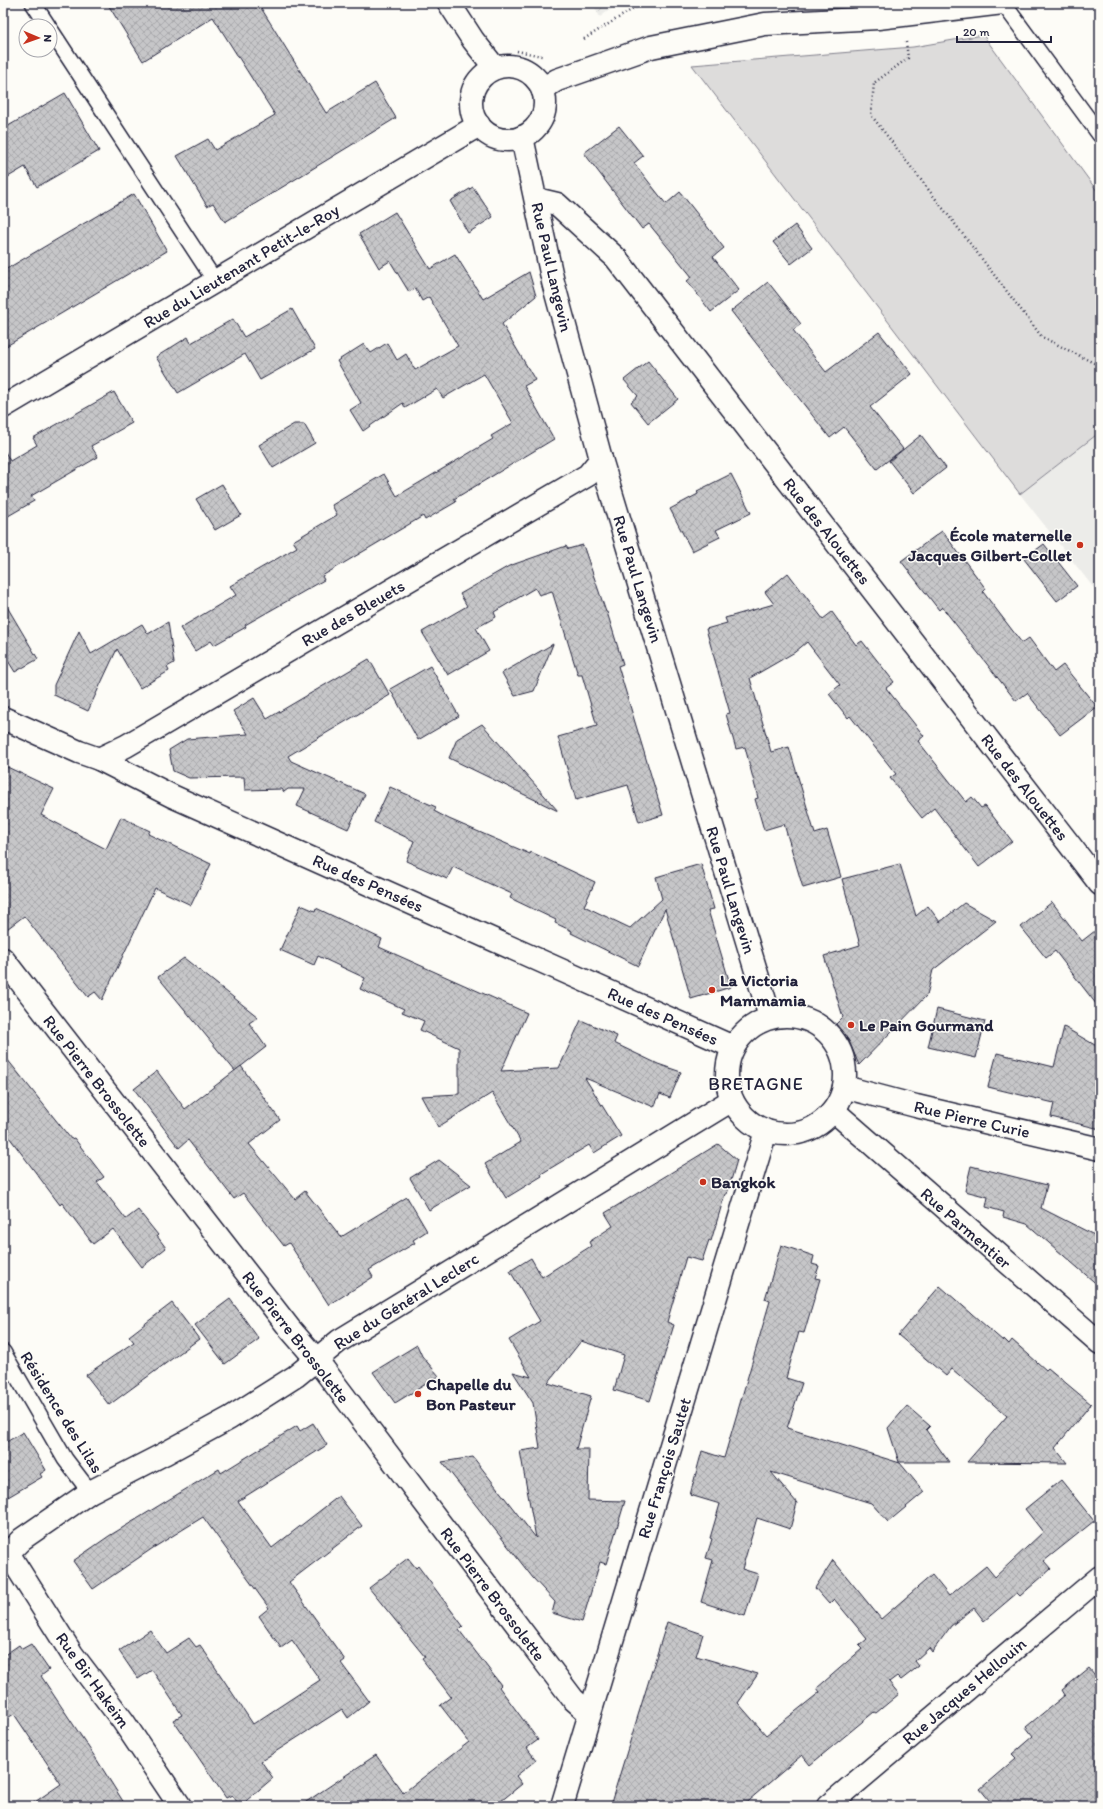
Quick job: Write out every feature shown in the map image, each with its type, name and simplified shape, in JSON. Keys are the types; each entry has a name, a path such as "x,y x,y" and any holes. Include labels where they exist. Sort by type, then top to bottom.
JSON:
{"street":[{"path":"449,3 472,40 495,68"},
{"path":"542,89 557,80 651,47 764,24 876,11 901,15 1003,3"},
{"path":"506,66 517,67 528,72 536,79 542,89 544,112 540,122 532,131 522,137 510,140 487,134 478,125 473,115 471,104 472,93 477,82 485,74 495,68 506,66"},
{"name":"Rue du Lieutenant Petit-le-Roy","path":"3,407 478,125"},
{"name":"Rue Paul Langevin","path":"522,137 553,282 601,459 770,1017"},
{"name":"Rue des Alouettes","path":"536,199 557,204 616,258 1100,884"},
{"name":"Rue des Bleuets","path":"99,759 133,742 588,476 601,459"},
{"name":"Rue des Pensées","path":"3,718 79,752 99,759 172,796 734,1047"},
{"name":"Rue Pierre Brossolette","path":"3,959 290,1329 316,1359 573,1699 590,1713"},
{"path":"790,1015 810,1020 827,1031 839,1048 845,1067 844,1087 840,1100 834,1111 820,1124 803,1132 784,1134 766,1131 752,1123 741,1113 732,1100 728,1082 728,1064 734,1047 743,1034 755,1024 770,1017 790,1015"},
{"name":"Rue Pierre Curie","path":"844,1087 916,1106 1100,1149"},
{"name":"Rue du Général Leclerc","path":"6,1554 22,1539 90,1492 230,1418 296,1376 339,1341 732,1100"},
{"name":"Rue Parmentier","path":"834,1111 1100,1343"},
{"name":"Rue François Sautet","path":"562,1806 766,1131"},
{"name":"Rue Bir Hakeim","path":"6,1554 72,1654 123,1721 180,1806"},
{"name":"Rue Jacques Hellouin","path":"828,1806 1100,1577"}],"lane":[{"path":"33,3 43,18"},
{"path":"1003,3 1100,135"},
{"path":"58,41 215,281"},
{"name":"Résidence des Lilas","path":"3,1352 66,1458 90,1492"}],"path":[{"path":"582,41 641,4 648,3"},
{"path":"901,15 908,58 874,83 870,115 1042,337 1100,366"},
{"path":"513,50 541,56 548,55"}],"shaded area":[{"path":"592,3 619,3 600,17"},
{"path":"983,35 1100,195 1100,432 1020,494 692,65 913,47"},
{"name":"École maternelle Jacques Gilbert-Collet","path":"1100,432 1100,596 1020,494"}],"building":[{"path":"107,3 258,3 326,113 375,83 396,118 225,222 213,203 207,206 177,156 208,139 215,150 275,115 213,17 143,61"},
{"path":"65,93 99,151 37,187 25,167 3,180 3,129"},
{"path":"619,126 643,156 634,163 666,204 680,192 724,248 713,257 739,290 711,312 687,281 692,277 649,224 642,229 584,153"},
{"path":"473,187 493,217 468,233 450,201"},
{"path":"134,194 167,251 3,348 3,271"},
{"path":"395,212 430,269 455,254 483,299 529,272 536,296 502,324 535,380 524,386 554,439 454,499 456,502 425,520 423,516 322,576 324,580 245,625 246,627 214,645 211,641 195,651 180,628 236,595 230,586 297,547 293,541 337,515 332,505 384,474 397,496 493,439 491,436 513,423 484,374 443,398 437,389 405,408 403,403 363,431 350,410 361,403 337,361 364,344 371,353 387,343 397,360 406,354 415,370 458,346 429,297 422,301 415,288 409,292 390,261 379,268 359,234"},
{"path":"795,225 812,248 791,264 773,242"},
{"path":"768,282 801,324 793,330 826,372 879,332 912,374 870,407 903,449 877,469 844,427 830,438 731,311"},
{"path":"292,309 315,349 260,380 245,354 178,393 156,357 188,337 191,343 233,319 244,337"},
{"path":"648,361 678,399 648,423 631,402 638,396 624,380"},
{"path":"114,392 132,423 91,446 98,457 31,496 34,501 3,519 3,448 10,461 37,445 33,438"},
{"path":"294,424 304,424 315,443 273,468 259,445"},
{"path":"921,435 946,468 914,493 889,461"},
{"path":"731,474 751,513 716,530 720,537 692,551 670,509 698,494 697,491"},
{"path":"222,484 241,515 215,530 196,499"},
{"path":"942,531 986,589 983,592 1022,643 1029,638 1054,672 1063,665 1097,707 1060,735 1027,693 1016,701 942,607 939,610 901,561"},
{"path":"1044,544 1077,586 1057,601 1024,559"},
{"path":"583,545 607,612 623,664 618,666 663,815 639,822 628,785 576,800 558,737 597,726 582,675 578,675 552,591 539,595 535,588 494,612 496,617 476,628 489,651 448,675 422,632 467,606 460,594 509,566 566,546 568,549"},
{"path":"788,573 823,619 832,612 856,645 862,641 894,682 886,688 924,736 918,741 966,802 972,797 981,808 985,806 1012,841 979,867 934,808 922,818 890,778 896,774 850,716 848,718 829,694 840,685 807,642 795,652 750,678 771,752 789,747 815,834 827,830 841,877 803,888 784,824 764,830 755,799 758,798 745,747 736,749 726,714 730,713 706,629 727,623 725,618 774,604 765,592"},
{"path":"3,600 38,659 15,672 3,653"},
{"path":"168,622 174,663 167,667 169,671 140,688 117,649 88,711 54,695 54,685 79,631 91,654 142,624 148,634"},
{"path":"553,644 534,691 515,696 502,673"},
{"path":"369,659 390,695 288,756 291,761 365,794 348,829 297,806 305,789 288,789 284,792 282,789 245,790 244,777 189,778 173,771 169,750 187,739 248,734 233,711 254,698 267,719"},
{"path":"430,666 459,716 418,740 390,689"},
{"path":"482,724 558,811 449,758 457,739"},
{"path":"3,765 54,789 41,815 106,849 121,817 150,831 148,834 211,864 191,905 155,888 102,1000 95,992 88,997 24,916 3,932"},
{"path":"390,787 436,807 434,811 449,819 530,854 531,852 595,882 584,906 630,928 662,899 656,877 701,864 714,909 708,910 731,987 691,999 665,909 638,966 571,933 572,931 555,923 556,920 510,898 512,894 453,867 447,879 406,861 414,841 374,822"},
{"path":"900,864 916,916 928,906 940,922 964,903 996,921 933,970 927,995 859,1065 849,1041 836,1024 843,1017 824,956 860,945 842,879"},
{"path":"1052,902 1082,941 1100,927 1100,1009 1055,951 1046,958 1021,927"},
{"path":"301,905 315,911 316,908 382,939 379,947 527,1013 501,1071 559,1068 581,1020 617,1036 614,1043 658,1064 681,1072 670,1098 660,1094 654,1107 585,1078 621,1136 594,1153 589,1145 541,1174 542,1176 506,1198 485,1164 521,1142 492,1093 438,1127 421,1096 459,1094 459,1048 420,1030 424,1021 402,1012 404,1009 360,989 365,978 318,956 314,965 280,950"},
{"path":"184,958 258,1017 249,1023 266,1047 235,1071 158,977"},
{"path":"937,1009 985,1021 976,1058 928,1047"},
{"path":"1064,1027 1100,1048 1100,1129 1051,1117 1054,1103 988,1087 997,1053 1054,1067"},
{"path":"3,1054 71,1139 74,1138 104,1177 97,1182 126,1219 138,1210 158,1235 157,1236 166,1248 142,1267 113,1229 93,1244 62,1203 60,1205 3,1129"},
{"path":"241,1066 280,1120 249,1144 295,1199 305,1191 341,1237 407,1197 427,1231 413,1240 415,1243 369,1270 373,1277 329,1305 289,1243 284,1246 243,1193 234,1199 188,1140 179,1148 134,1089 157,1071 185,1109"},
{"path":"718,1144 737,1160 711,1241 709,1240 702,1261 686,1257 667,1322 674,1325 650,1401 614,1390 624,1355 581,1341 548,1383 591,1396 576,1449 589,1449 588,1500 625,1501 606,1564 600,1562 582,1622 552,1613 555,1602 533,1578 442,1462 473,1457 536,1538 520,1451 540,1448 533,1403 513,1372 531,1377 509,1340 540,1321 510,1271 531,1258 542,1277 591,1246 589,1242 613,1226 605,1213"},
{"path":"439,1160 471,1185 429,1210 410,1178"},
{"path":"971,1166 1047,1185 1041,1208 1100,1238 1100,1287 1027,1224 1003,1217 1004,1212 986,1207 988,1197 965,1191"},
{"path":"781,1245 814,1256 812,1264 819,1266 815,1278 820,1279 804,1333 799,1332 786,1378 802,1383 787,1428 900,1463 924,1492 888,1522 871,1503 771,1472 797,1503 790,1529 757,1518 742,1569 758,1574 745,1616 701,1602 713,1560 706,1558 720,1504 690,1495 702,1451 724,1458 770,1301 765,1299"},
{"path":"940,1286 1003,1341 1004,1339 1009,1344 1012,1340 1046,1370 1048,1368 1091,1404 1055,1448 1067,1463 967,1462 1007,1416 952,1369 946,1376 898,1335"},
{"path":"230,1299 259,1339 225,1364 195,1325"},
{"path":"172,1303 199,1339 109,1405 86,1375 134,1342 129,1336"},
{"path":"417,1345 422,1356 439,1376 395,1403 373,1372"},
{"path":"907,1406 930,1426 926,1430 949,1462 899,1462 888,1428"},
{"path":"313,1423 327,1445 238,1501 272,1548 339,1496 362,1526 289,1582 345,1660 341,1663 369,1701 348,1718 342,1709 261,1761 273,1778 240,1806 232,1795 226,1798 173,1720 182,1715 152,1670 138,1679 119,1651 150,1630 166,1653 189,1638 196,1647 200,1645 253,1724 320,1680 292,1640 281,1648 259,1616 269,1608 203,1517 153,1548 93,1589 73,1561 109,1536 219,1469 221,1473 297,1426 300,1431"},
{"path":"23,1432 46,1470 40,1474 42,1477 3,1500 3,1444"},
{"path":"1061,1480 1094,1521 1044,1561 1051,1569 1020,1596 1017,1593 984,1621 974,1608 951,1626 932,1652 929,1648 915,1661 919,1666 901,1680 897,1676 889,1682 899,1694 876,1713 874,1712 810,1765 802,1755 742,1806 610,1806 667,1622 703,1634 696,1656 758,1674 738,1703 766,1735 820,1692 817,1688 862,1649 859,1646 867,1639 834,1599 829,1604 815,1588 833,1560 881,1619 932,1575 949,1596 986,1566 995,1577 1043,1532 1025,1509"},
{"path":"408,1558 416,1568 418,1566 463,1626 459,1630 501,1685 499,1687 538,1740 527,1748 536,1760 516,1776 522,1784 495,1806 300,1806 376,1755 403,1793 469,1742 440,1705 451,1697 422,1659 425,1657 369,1588"},
{"path":"31,1644 49,1670 41,1676 126,1806 29,1806 61,1784 14,1714 3,1721 3,1656 19,1645 22,1649"},
{"path":"1089,1668 1100,1681 1100,1806 994,1806 980,1789 1016,1758 1012,1754 1033,1736 1026,1727 1065,1695 1062,1690"}],"place":[{"name":"École maternelle Jacques Gilbert-Collet","path":"1080,545"},
{"name":"La Victoria Mammamia","path":"712,990"},
{"name":"Le Pain Gourmand","path":"851,1025"},
{"name":"Bangkok","path":"703,1182"},
{"name":"Chapelle du Bon Pasteur","path":"418,1394"}],"district":[{"name":"BRETAGNE","path":"756,1084"}]}
